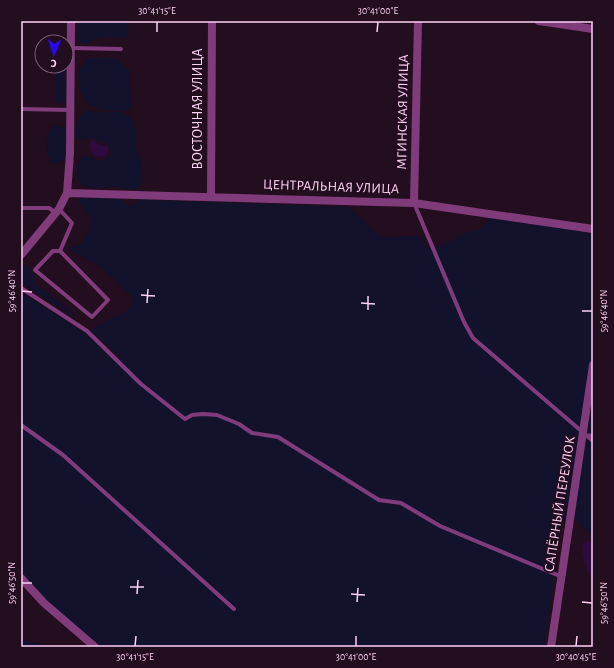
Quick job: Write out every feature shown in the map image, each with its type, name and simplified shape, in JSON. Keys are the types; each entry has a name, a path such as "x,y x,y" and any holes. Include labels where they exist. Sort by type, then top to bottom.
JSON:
{"street":[{"path":"71,21 71,34"},
{"name":"ВОСТОЧНАЯ УЛИЦА","path":"211,196 212,21"},
{"name":"МГИНСКАЯ УЛИЦА","path":"414,203 418,21"},
{"path":"540,21 593,29"},
{"path":"21,255 57,211 67,193 70,172 71,74"},
{"name":"ЦЕНТРАЛЬНАЯ УЛИЦА","path":"67,193 414,203 593,229"},
{"name":"САПЁРНЫЙ ПЕРЕУЛОК","path":"551,647 584,435 593,365"},
{"path":"21,578 44,603 95,647"}],"lane":[{"path":"74,48 121,49"},
{"path":"21,109 71,110"},
{"path":"414,203 464,322 473,338 584,435 593,441"},
{"path":"21,208 49,208 57,211 72,223 60,251"},
{"path":"53,251 60,251 108,300 92,317 35,270 53,251"},
{"path":"21,288 87,331 141,384 185,419 192,415 216,414 239,424 252,433 278,437 380,500 401,503 440,526 562,577"},
{"path":"21,425 62,455 234,609"},
{"path":"584,435 593,436"}],"shaded area":[{"path":"78,21 128,21 128,38 100,37 89,43 78,42"},
{"path":"89,58 115,58 129,70 131,107 128,111 99,109 90,104 85,98 81,92 79,77 84,63"},
{"path":"55,74 66,74 66,101 63,104 55,102"},
{"path":"85,111 122,112 129,116 132,120 134,124 135,145 140,157 143,180 143,182 136,189 129,190 118,187 92,188 86,187 78,180 78,166 83,156 86,155 96,160 105,160 111,154 110,147 106,142 100,142 95,138 77,139 77,124 80,116"},
{"path":"53,125 67,128 65,158 58,164 51,163 47,149 49,134"},
{"path":"95,140 97,144 108,147 105,157 93,156 90,144 91,141"},
{"path":"80,196 121,199 129,207 143,198 150,200 349,207 380,237 422,236 428,248 442,245 469,231 478,231 487,223 488,215 593,233 593,537 576,520 562,521 544,647 101,647 45,600 21,574 21,292 85,333 116,364 119,356 89,330 130,309 133,297 100,266 70,250 70,247 82,244 90,228 90,216 78,202"},
{"path":"25,265 30,267 31,273 36,276 36,284 78,317 78,319 23,284 22,266"},
{"path":"589,540 593,544 593,581 586,567 582,549 582,544"},
{"path":"21,639 44,645 46,647 21,647"}]}
